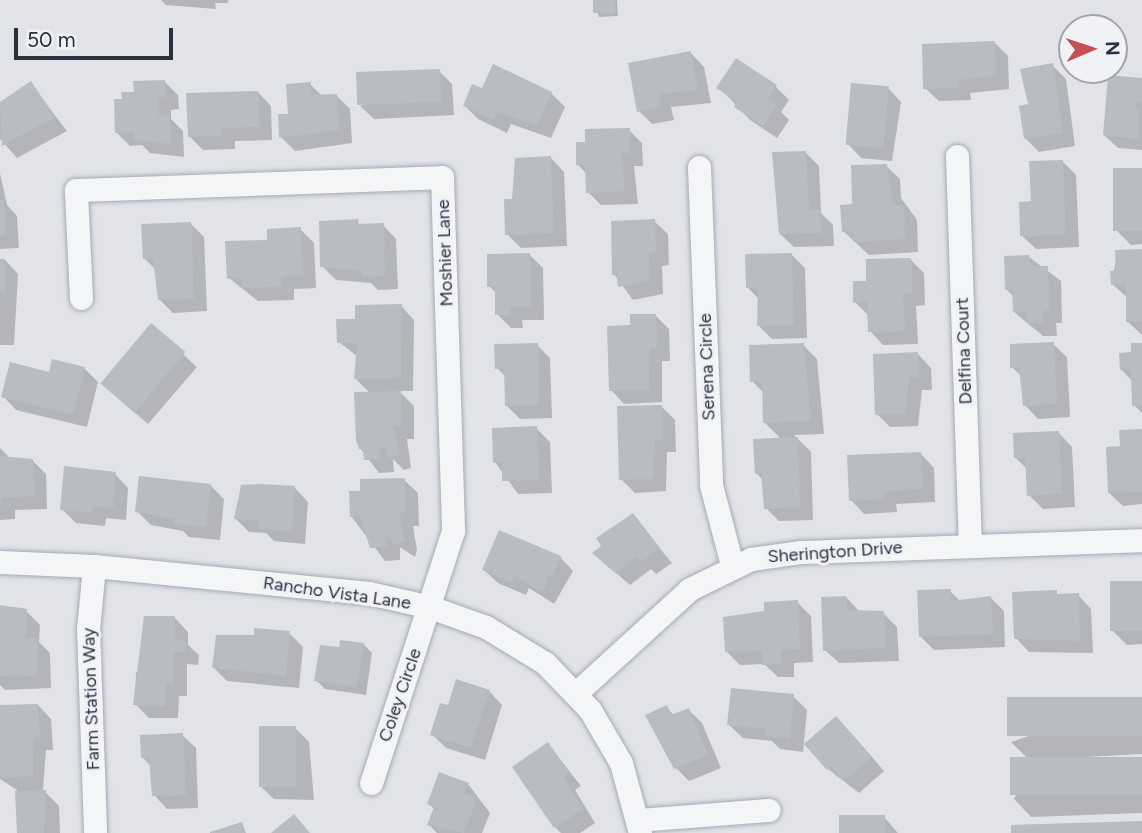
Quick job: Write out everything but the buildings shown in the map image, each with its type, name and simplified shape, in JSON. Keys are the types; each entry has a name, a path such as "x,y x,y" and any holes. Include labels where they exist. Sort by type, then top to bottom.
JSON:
{"street":[{"name":"Delfina Court","path":"957,156 970,546"},
{"name":"Serena Circle","path":"699,167 711,485 732,565"},
{"name":"Moshier Lane","path":"81,298 76,190 442,177 454,508 450,544 430,607"},
{"name":"Sherington Drive","path":"576,693 680,597 732,565 784,553 1142,540"},
{"name":"Rancho Vista Lane","path":"0,562 94,566 343,590 430,607 507,638 545,663 576,693 611,743 639,826"},
{"name":"Farm Station Way","path":"94,566 88,629 95,833"},
{"name":"Coley Circle","path":"371,783 430,607"},
{"path":"639,826 769,810"}]}
